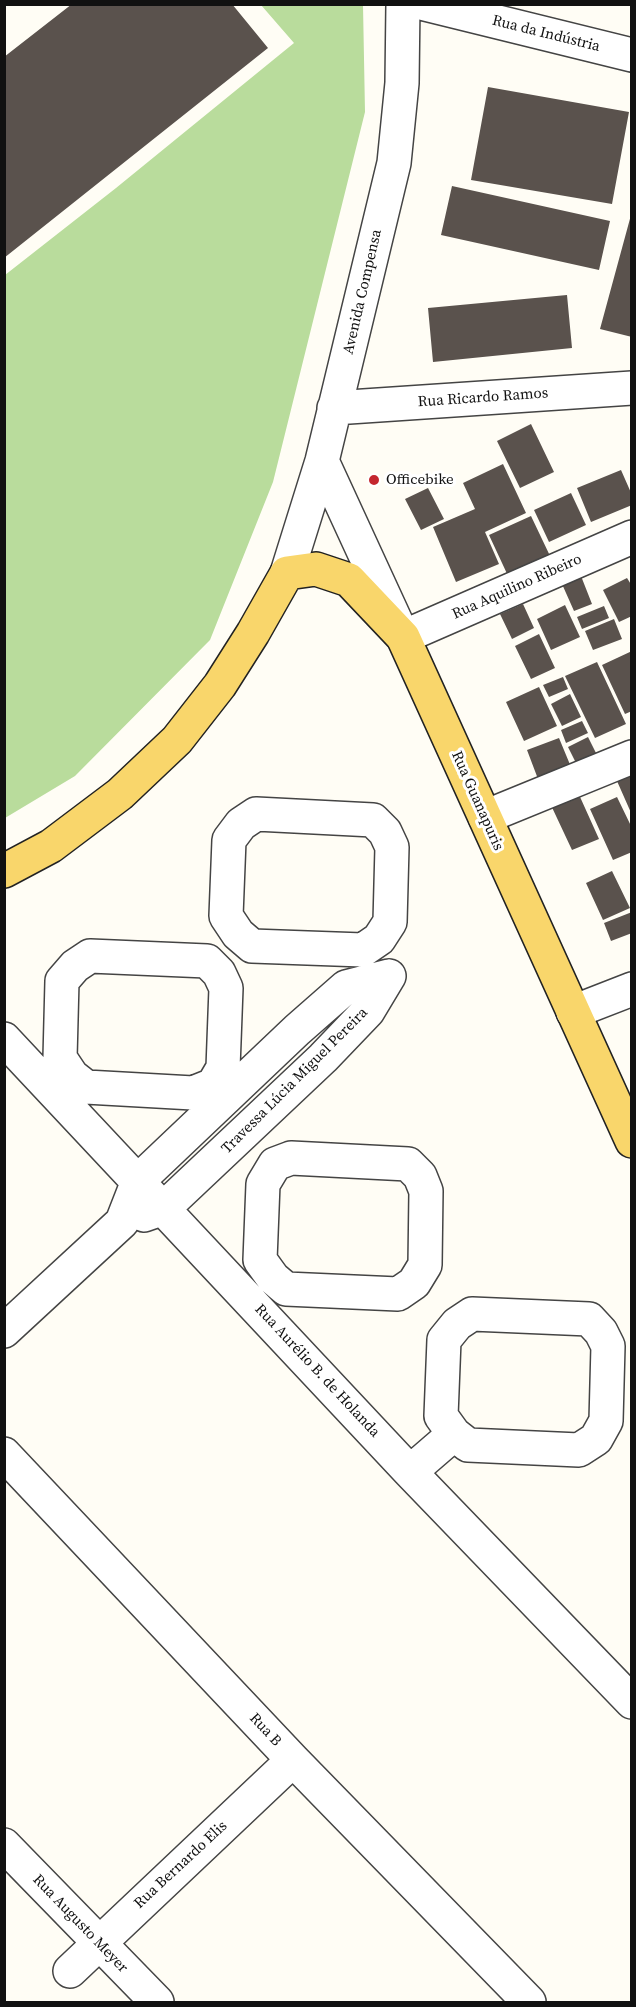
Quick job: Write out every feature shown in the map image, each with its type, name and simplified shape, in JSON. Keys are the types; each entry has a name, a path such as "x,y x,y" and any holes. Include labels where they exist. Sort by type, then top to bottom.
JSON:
{"main road":[{"path":"287,573 316,569 349,580 403,638"},
{"name":"Avenida Compensa","path":"4,871 51,846 120,794 177,740 220,686 287,573"},
{"name":"Rua Guanapuris","path":"403,638 632,1141"}],"street":[{"name":"Avenida Compensa","path":"287,573 322,460 394,163 402,83 403,4"},
{"name":"Rua da Indústria","path":"425,4 631,54"},
{"name":"Rua Ricardo Ramos","path":"334,408 632,388"},
{"name":"Rua Guanapuris","path":"322,460 403,638"},
{"name":"Rua Aquilino Ribeiro","path":"403,638 632,537"},
{"path":"485,817 632,757"},
{"path":"389,976 392,847 385,832 373,820 256,814 241,824 229,840 226,916 238,934 252,946 363,950 379,939 390,922"},
{"path":"219,973 252,946"},
{"path":"219,1092 193,1094 86,1087 63,1083 60,1058 62,981 75,966 90,956 207,961 219,973 226,988 223,1068 219,1092 275,1164"},
{"name":"Travessa Lúcia Miguel Pereira","path":"122,1222 138,1181 219,1092 297,1030 346,987 389,976"},
{"name":"Travessa Lúcia Miguel Pereira","path":"4,1331 122,1222 164,1208 248,1130 368,1011 389,976"},
{"path":"573,1012 632,989"},
{"name":"Rua Aurélio B. de Holanda","path":"4,1039 63,1083 138,1181 164,1208 261,1288 410,1472 632,1702"},
{"path":"291,1158 408,1164 420,1176 426,1191 425,1265 414,1283 398,1294 261,1288 263,1184 275,1164 291,1158"},
{"path":"472,1314 589,1319 601,1332 608,1346 606,1421 596,1439 579,1450 468,1445 454,1434 441,1416 444,1340 458,1324 472,1314"},
{"path":"410,1472 454,1434"},
{"name":"Rua B","path":"4,1454 293,1761 529,2002"},
{"name":"Rua Bernardo Elis","path":"70,1971 293,1761"},
{"name":"Rua Augusto Meyer","path":"4,1845 157,2002"}],"green space":[{"path":"261,5 363,5 365,112 273,482 210,640 75,776 5,818 5,275 294,43"}],"building":[{"path":"72,4 232,4 268,48 4,258 4,57"},
{"path":"488,87 629,112 612,204 471,180"},
{"path":"452,186 610,221 599,270 441,235"},
{"path":"632,215 632,337 600,329"},
{"path":"567,295 572,348 433,362 428,308"},
{"path":"531,424 554,472 520,488 497,441"},
{"path":"503,464 526,513 485,532 499,564 456,582 433,527 475,509 463,483"},
{"path":"621,470 632,495 632,505 591,522 577,488"},
{"path":"428,488 444,519 421,530 405,499"},
{"path":"571,493 586,525 549,542 534,510"},
{"path":"531,516 551,558 509,578 489,535"},
{"path":"581,576 592,604 574,611 562,584"},
{"path":"627,578 632,586 632,616 619,622 603,590"},
{"path":"523,604 534,628 512,639 500,614"},
{"path":"565,605 580,637 551,650 537,619"},
{"path":"604,606 609,618 582,629 577,617"},
{"path":"614,619 622,639 593,650 585,631"},
{"path":"539,634 555,668 531,679 515,646"},
{"path":"632,651 632,711 625,714 602,665"},
{"path":"597,662 626,724 595,738 565,676"},
{"path":"563,677 568,689 549,697 543,685"},
{"path":"539,687 557,726 524,741 506,702"},
{"path":"570,694 581,717 562,726 551,704"},
{"path":"582,721 588,733 566,743 561,730"},
{"path":"588,737 598,757 578,767 568,747"},
{"path":"559,738 571,767 538,779 527,750"},
{"path":"632,764 632,815 613,772"},
{"path":"576,788 599,839 572,850 549,801"},
{"path":"617,797 632,828 632,852 613,860 590,809"},
{"path":"612,871 630,908 603,920 586,883"},
{"path":"632,912 632,933 611,941 604,923"}],"place":[{"name":"Officebike","path":"374,480"}]}
